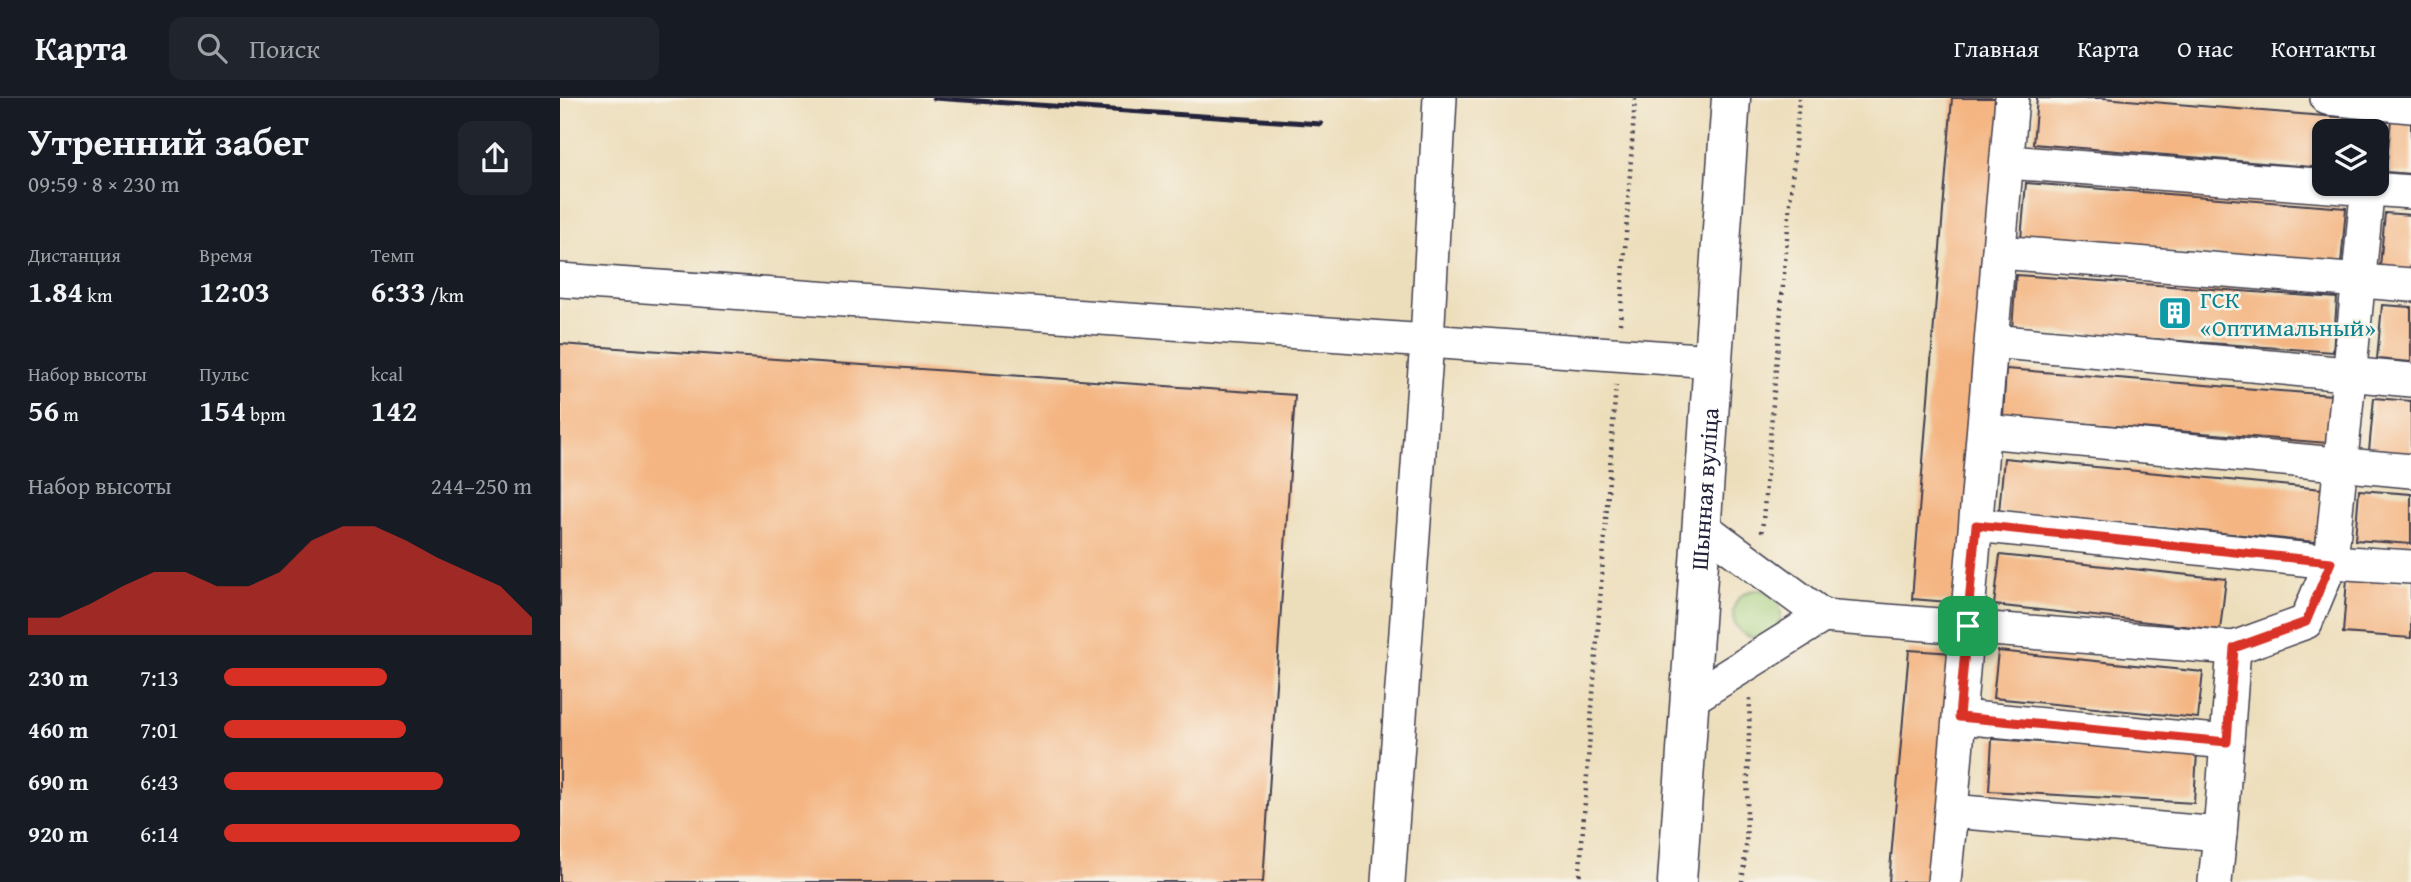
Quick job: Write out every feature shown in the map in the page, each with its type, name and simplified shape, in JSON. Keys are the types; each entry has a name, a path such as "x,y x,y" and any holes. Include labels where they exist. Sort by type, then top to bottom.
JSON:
{"main road":[{"name":"Шынная вуліца","path":"1677,882 1731,98"}],"lane":[{"path":"1388,882 1427,341 1440,98"},
{"path":"1944,882 2012,98"},
{"path":"2327,98 2375,110 2411,106"},
{"path":"2007,162 2312,182"},
{"path":"2389,189 2411,192"},
{"path":"1701,526 1823,616 2234,648 2306,622 2331,562 2366,196"},
{"path":"1999,252 2411,285"},
{"path":"560,280 1713,361"},
{"path":"1992,341 2411,380"},
{"path":"1984,430 2411,471"},
{"path":"1976,525 2331,562 2411,567"},
{"path":"1689,700 1823,616"},
{"path":"2215,882 2234,648"},
{"path":"1959,717 2227,742"},
{"path":"1951,811 2220,834"}],"path":[{"path":"1579,882 1635,98"},
{"path":"1758,568 1799,98"},
{"path":"1742,882 1746,846 1751,662"}],"green space":[{"path":"1757,590 1774,597 1781,614 1774,631 1757,638 1740,631 1733,614 1740,597"}],"building":[{"path":"1952,98 2002,98 1961,603 1912,599"},
{"path":"2037,98 2103,98 2349,118 2312,119 2312,167 2033,144"},
{"path":"2391,119 2411,121 2411,174 2389,172"},
{"path":"2026,183 2346,208 2341,264 2021,239"},
{"path":"2385,213 2411,215 2411,270 2380,267"},
{"name":"ГСК «Оптимальный»","path":"2016,275 2337,298 2333,352 2012,329"},
{"path":"2382,305 2411,307 2411,362 2377,359"},
{"path":"560,344 1295,395 1263,882 560,882"},
{"path":"2006,369 2332,395 2328,443 2003,417"},
{"path":"2374,398 2411,401 2411,455 2369,451"},
{"path":"2004,458 2322,489 2316,542 1999,512"},
{"path":"2359,490 2411,494 2411,544 2355,540"},
{"path":"2000,555 2226,579 2220,630 1994,605"},
{"path":"2347,578 2411,583 2411,638 2343,633"},
{"path":"1909,650 1953,653 1935,882 1889,882"},
{"path":"1998,651 2203,672 2198,718 1993,698"},
{"path":"1992,739 2197,752 2194,803 1989,791"}],"railway":[{"path":"934,98 1321,124"}],"place":[{"name":"ГСК «Оптимальный»","path":"2175,313"}],"route":[{"path":"1976,525 2331,562 2306,622 2234,648 2227,742 1959,717 1968,626 1976,525"}]}
